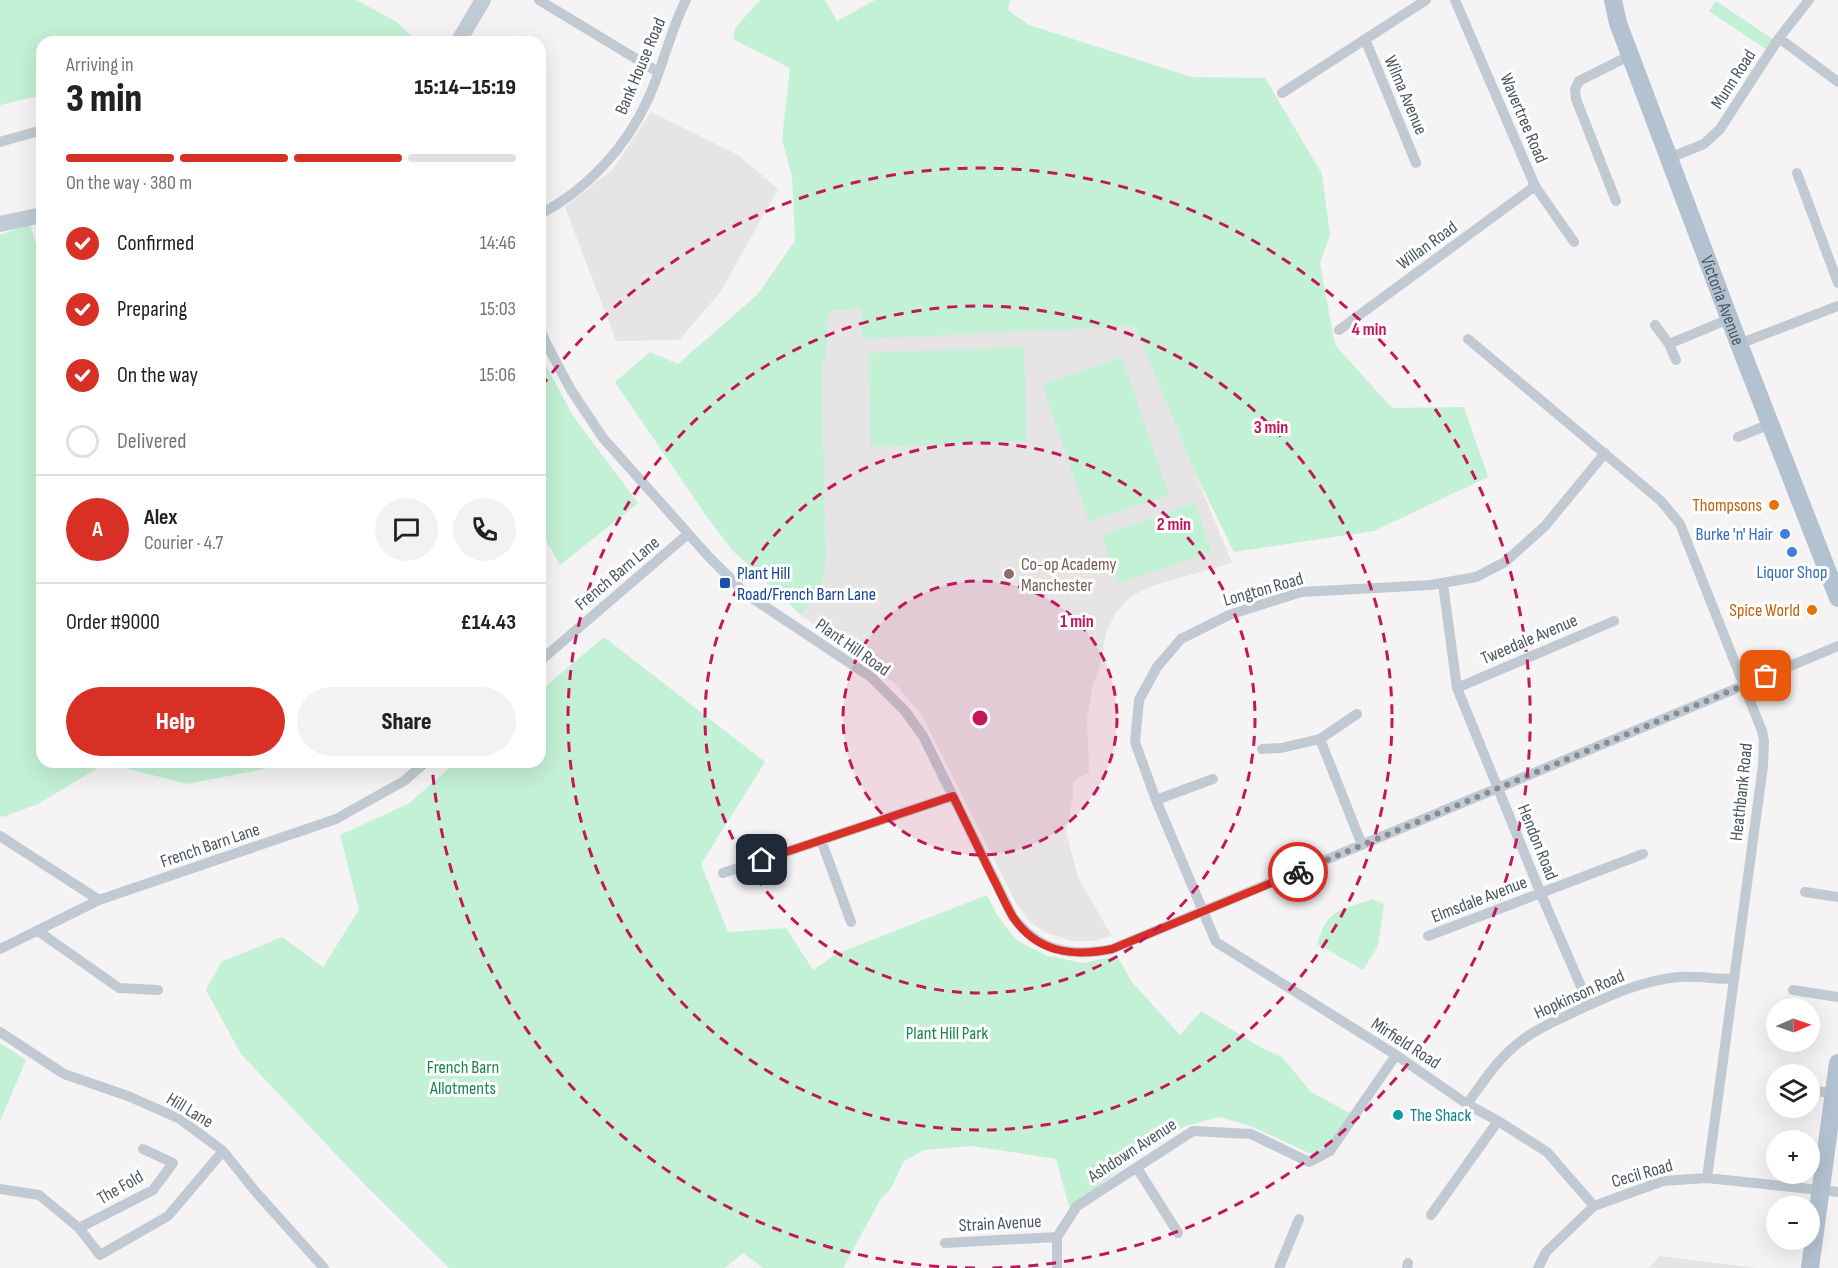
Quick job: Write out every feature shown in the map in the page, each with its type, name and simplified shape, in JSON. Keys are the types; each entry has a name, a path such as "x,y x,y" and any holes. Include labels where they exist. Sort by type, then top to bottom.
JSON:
{"main road":[{"name":"Victoria Avenue","path":"1613,0 1618,22 1729,319 1838,598"},
{"path":"1810,1268 1829,1191 1838,1063"}],"street":[{"path":"462,36 483,0"},
{"path":"539,0 658,72"},
{"name":"Bank House Road","path":"546,211 584,183 610,158 629,134 641,113 686,0"},
{"path":"1282,93 1426,0"},
{"name":"Wavertree Road","path":"1455,0 1535,186 1574,242"},
{"name":"Munn Road","path":"1669,158 1704,144 1713,137 1779,38 1809,0"},
{"path":"1779,38 1838,82"},
{"name":"Wilma Avenue","path":"1365,39 1416,163"},
{"path":"1616,201 1576,99 1575,89 1579,81 1631,55"},
{"path":"0,142 36,132"},
{"path":"1797,173 1838,283"},
{"name":"Willan Road","path":"1339,330 1535,186"},
{"path":"0,224 36,216"},
{"path":"1739,344 1838,306"},
{"path":"1669,344 1729,319"},
{"path":"1655,325 1669,344 1676,360"},
{"name":"Heathbank Road","path":"1468,339 1661,501 1680,524 1762,731 1764,758 1707,1178"},
{"name":"Plant Hill Road","path":"546,343 571,390 603,438 688,534 746,594 872,677 890,694 923,736 1013,917 1030,936 1059,950 1080,953 1112,949 1838,646"},
{"path":"1738,436 1770,424"},
{"name":"Longton Road","path":"1201,911 1135,742 1139,700 1157,667 1181,639 1229,615 1301,592 1443,584 1476,577 1505,562 1545,526 1605,453"},
{"name":"French Barn Lane","path":"546,656 688,534"},
{"name":"Hendon Road","path":"1443,584 1457,688 1540,894 1589,1005"},
{"name":"Tweedale Avenue","path":"1457,688 1614,621"},
{"path":"1262,749 1281,748 1320,739 1357,714"},
{"path":"1320,739 1362,845"},
{"name":"French Barn Lane","path":"0,949 99,900 336,819 404,781 419,768"},
{"path":"1156,800 1213,779"},
{"path":"723,873 953,796"},
{"path":"0,836 99,900"},
{"path":"821,840 851,922"},
{"name":"Elmsdale Avenue","path":"1428,936 1643,854"},
{"path":"1805,892 1838,897"},
{"name":"Mirfield Road","path":"1201,911 1216,942 1396,1055 1467,1104 1547,1152 1594,1206"},
{"path":"38,931 119,988 158,990"},
{"name":"Hopkinson Road","path":"1467,1104 1486,1077 1519,1042 1539,1029 1589,1005 1648,982 1664,979 1680,977 1734,979"},
{"path":"1793,990 1838,997"},
{"name":"Hill Lane","path":"0,1032 64,1074 128,1096 180,1119 223,1151 323,1268"},
{"name":"Ashdown Avenue","path":"1057,1237 1077,1206 1193,1131 1251,1134 1309,1162 1330,1151 1396,1055"},
{"path":"1820,1092 1836,1094"},
{"path":"1431,1215 1498,1121"},
{"name":"The Fold","path":"79,1228 153,1190 172,1163 143,1149"},
{"path":"0,1189 39,1195 79,1228 100,1255 168,1216 223,1151"},
{"path":"1137,1168 1178,1233"},
{"name":"Cecil Road","path":"1538,1268 1546,1252 1594,1206 1663,1181 1707,1178 1829,1191"},
{"path":"1279,1268 1299,1219"},
{"path":"1057,1237 1057,1268"},
{"name":"Strain Avenue","path":"945,1243 1057,1237"}],"shaded area":[{"path":"651,112 738,155 778,189 721,291 679,340 616,341 565,207 613,169"},
{"name":"Co-op Academy Manchester","path":"861,309 1135,326 1232,563 1155,585 1133,595 1116,612 1106,633 1087,718 1089,772 1073,782 1073,797 1066,832 1078,878 1112,936 1093,941 1073,941 1047,933 1029,921 1016,903 922,715 895,684 801,615 822,591 826,559 822,367 826,356 829,311"},
{"path":"1660,1256 1756,1268 1648,1268"}],"green space":[{"path":"0,0 356,0 397,22 412,36 36,36 36,96 0,105"},
{"path":"760,0 825,0 837,21 875,0 1010,0 1008,10 1029,25 1192,77 1265,78 1322,174 1330,235 1320,263 1335,345 1392,408 1464,407 1488,477 1374,531 1234,552 1193,468 1135,326 862,339 861,309 829,311 826,356 822,367 826,559 822,591 801,615 733,551 707,517 615,382 650,352 678,364 757,295 795,241 792,176 782,140 790,68 733,39 736,27"},
{"path":"1716,1 1774,40 1767,50 1709,11"},
{"path":"30,224 36,245 36,768 98,768 38,804 3,817 0,816 0,235"},
{"path":"1024,347 1027,441 871,447 868,353"},
{"path":"1122,357 1169,495 1089,522 1042,384"},
{"path":"546,365 573,416 638,503 560,565 546,540"},
{"path":"1195,503 1211,552 1118,584 1102,535"},
{"path":"604,637 765,762 701,864 728,932 786,928 813,970 836,954 987,895 997,915 1016,940 1048,956 1083,963 1117,956 1132,982 1180,1035 1201,1011 1262,1048 1282,1057 1311,1092 1350,1113 1329,1146 1311,1154 1251,1126 1219,1117 1185,1126 1147,1149 1133,1150 1126,1164 1070,1210 1056,1159 972,1146 924,1150 904,1161 891,1188 880,1200 843,1268 763,1268 743,1253 725,1268 449,1268 366,1186 241,1054 206,990 221,962 282,937 323,967 359,910 340,835 408,804 450,768 546,768 546,686"},
{"path":"125,768 266,768 259,770 187,784"},
{"path":"1373,899 1384,904 1378,946 1363,970 1317,944 1326,923 1337,912"},
{"path":"0,1043 26,1060 0,1121"}],"way so far":[{"path":"1298,872 1766,676"}],"place":[{"name":"Thompsons","path":"1774,505"},
{"name":"Burke 'n' Hair","path":"1785,534"},
{"name":"Liquor Shop","path":"1792,552"},
{"name":"Co-op Academy Manchester","path":"1009,574"},
{"name":"Plant Hill Road/French Barn Lane","path":"725,583"},
{"name":"Spice World","path":"1812,610"},
{"name":"The Shack","path":"1398,1115"}],"route":[{"path":"762,860 953,796 1007,907 1019,925 1030,936 1046,945 1070,953 1090,954 1112,949 1298,872"}],"park label":[{"name":"Plant Hill Park","path":"947,1033"},
{"name":"French Barn Allotments","path":"463,1077"}]}
